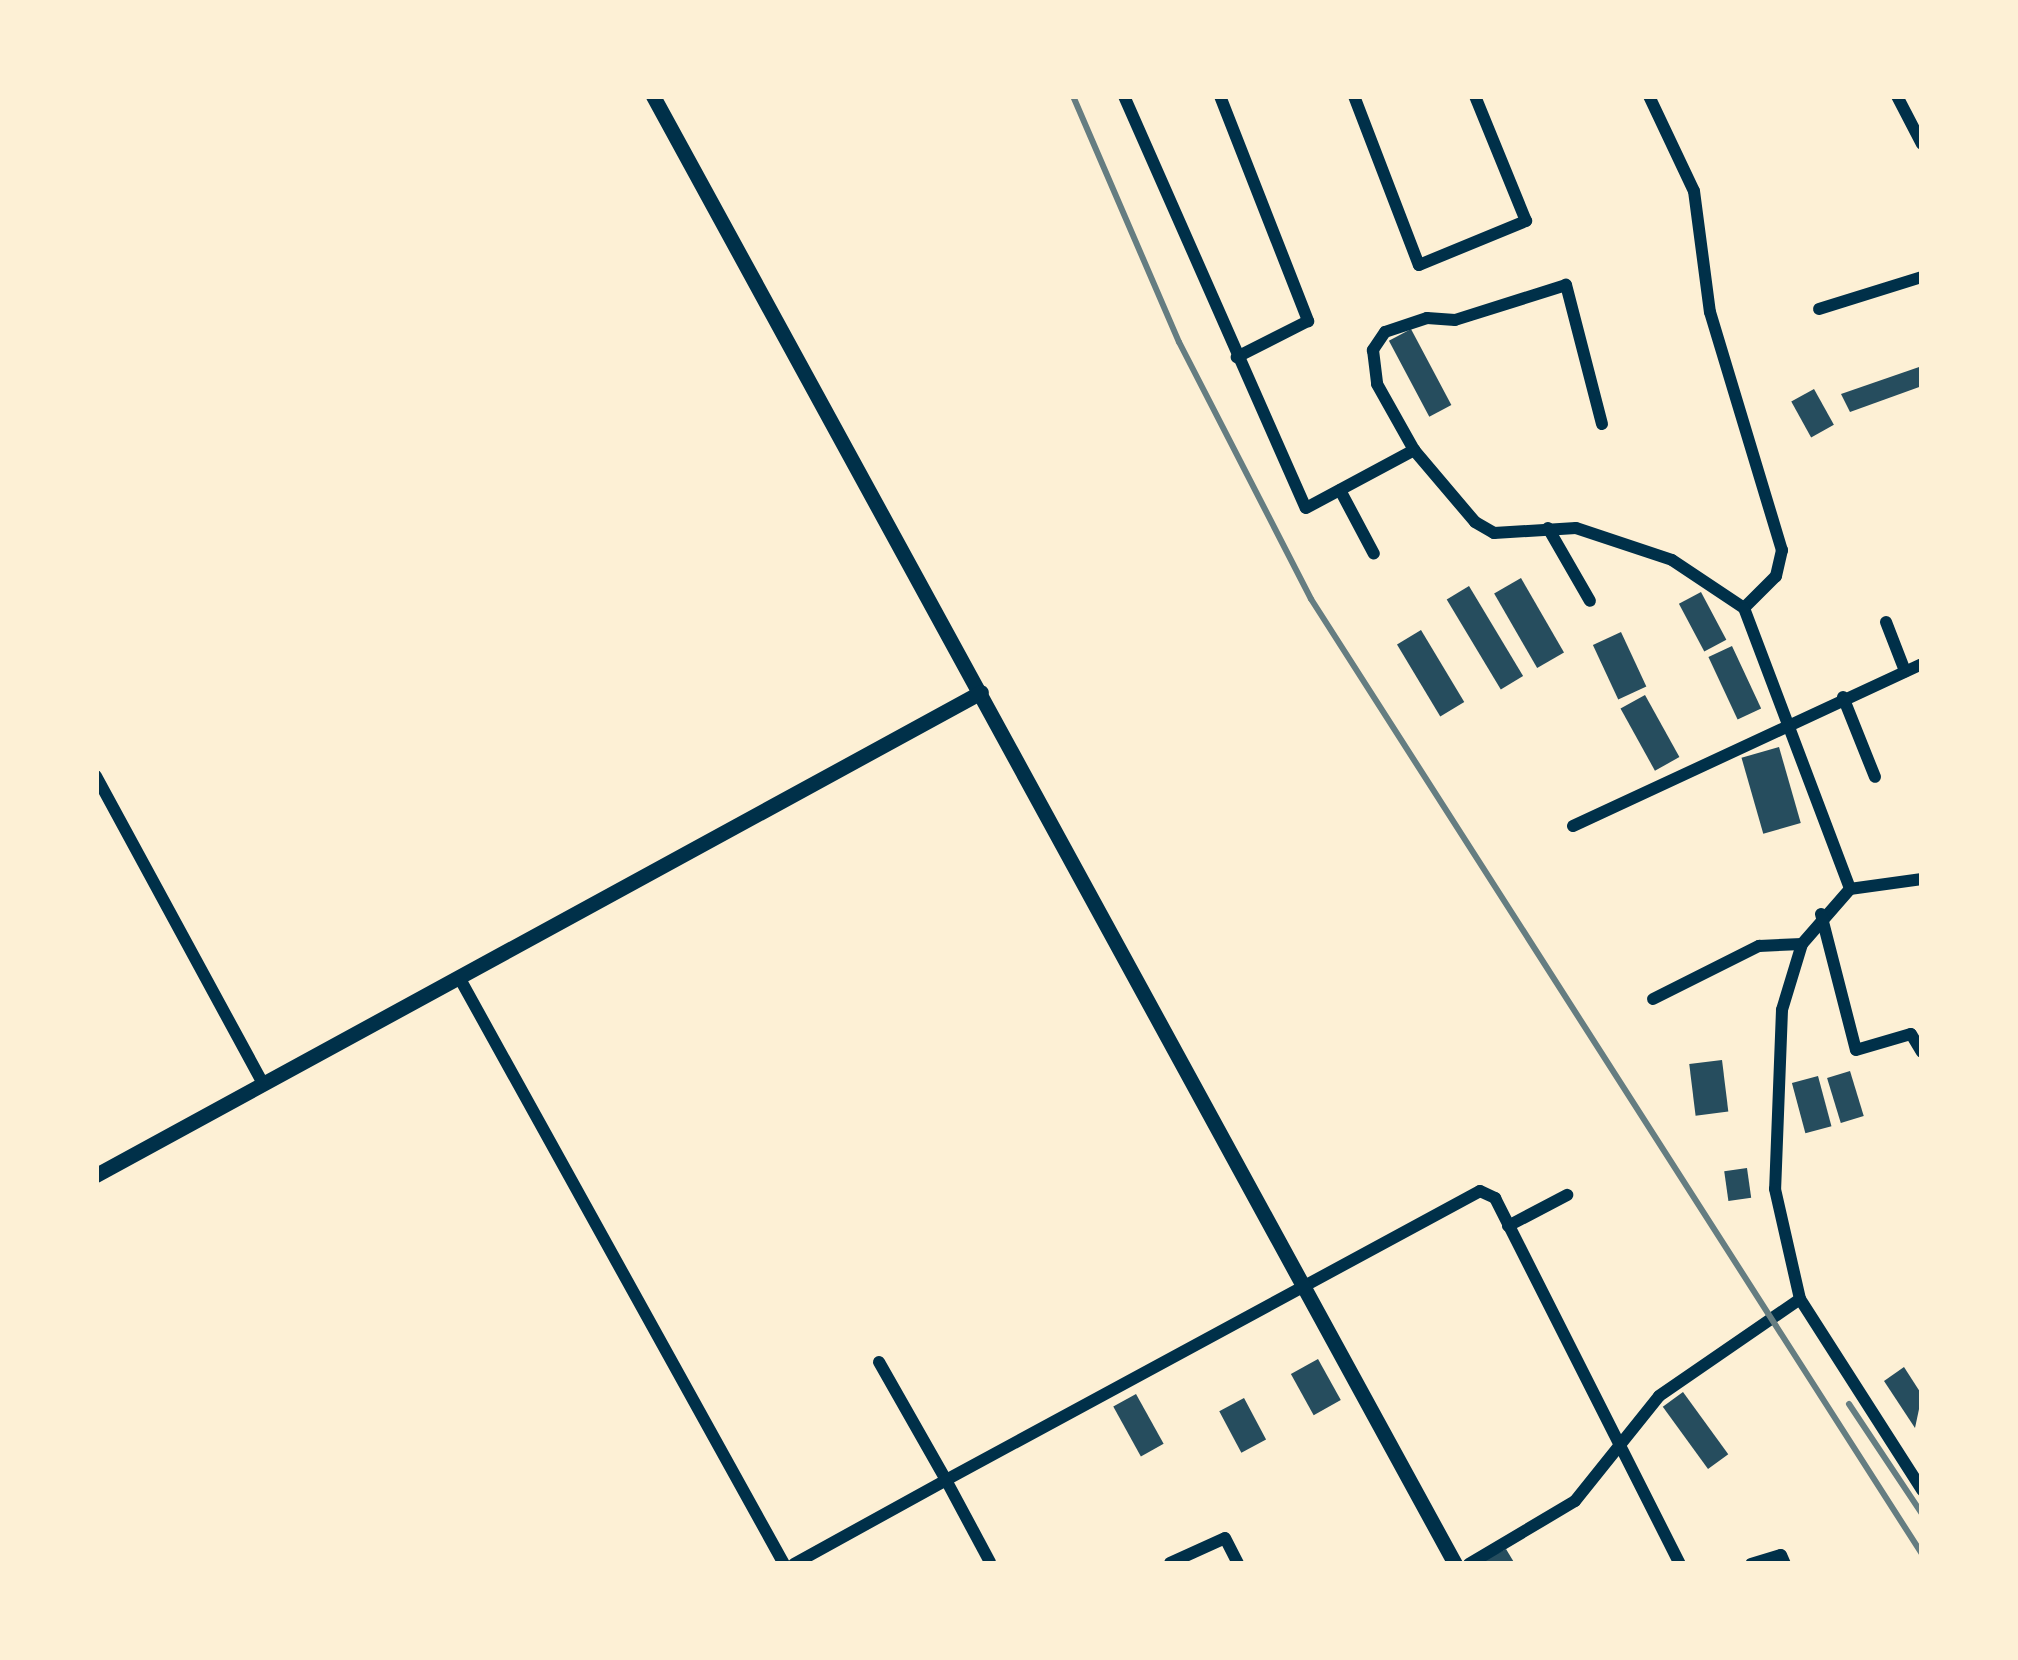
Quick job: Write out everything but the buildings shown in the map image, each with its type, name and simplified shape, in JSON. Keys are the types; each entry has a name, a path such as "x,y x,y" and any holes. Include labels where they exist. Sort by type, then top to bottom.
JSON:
{"street":[{"path":"653,96 1455,1564"},
{"path":"1124,96 1306,508 1414,451"},
{"path":"1220,96 1308,321 1237,357"},
{"path":"1354,96 1419,265 1526,221 1475,96"},
{"path":"1649,96 1694,191 1710,312 1782,550 1776,576 1744,608"},
{"path":"1897,96 1922,144"},
{"path":"1819,309 1922,277"},
{"path":"1602,424 1566,285 1385,332 1373,350 1377,384 1414,451 1475,522 1494,532 1548,528 1672,560 1744,608 1850,889"},
{"path":"1340,490 1374,554"},
{"path":"1548,528 1590,601"},
{"path":"1886,622 1905,671"},
{"path":"1573,826 1784,722 1922,664"},
{"path":"96,1175 980,692"},
{"path":"1843,697 1875,777"},
{"path":"96,776 263,1084"},
{"path":"1922,879 1850,889 1821,914 1802,944 1782,1010 1775,1189 1800,1299 1922,1490"},
{"path":"1821,914 1856,1050 1911,1034 1922,1052"},
{"path":"1653,999 1759,946 1802,944"},
{"path":"460,980 784,1564"},
{"path":"794,1564 1480,1191 1508,1226 1680,1564"},
{"path":"1508,1226 1567,1195"},
{"path":"1469,1564 1575,1501 1659,1396 1800,1299"},
{"path":"879,1362 990,1562"},
{"path":"1170,1563 1225,1538 1238,1564"},
{"path":"1751,1564 1785,1564"}],"railway":[{"path":"1073,96 1179,342 1311,599 1922,1554"},
{"path":"1849,1404 1922,1514"}]}
